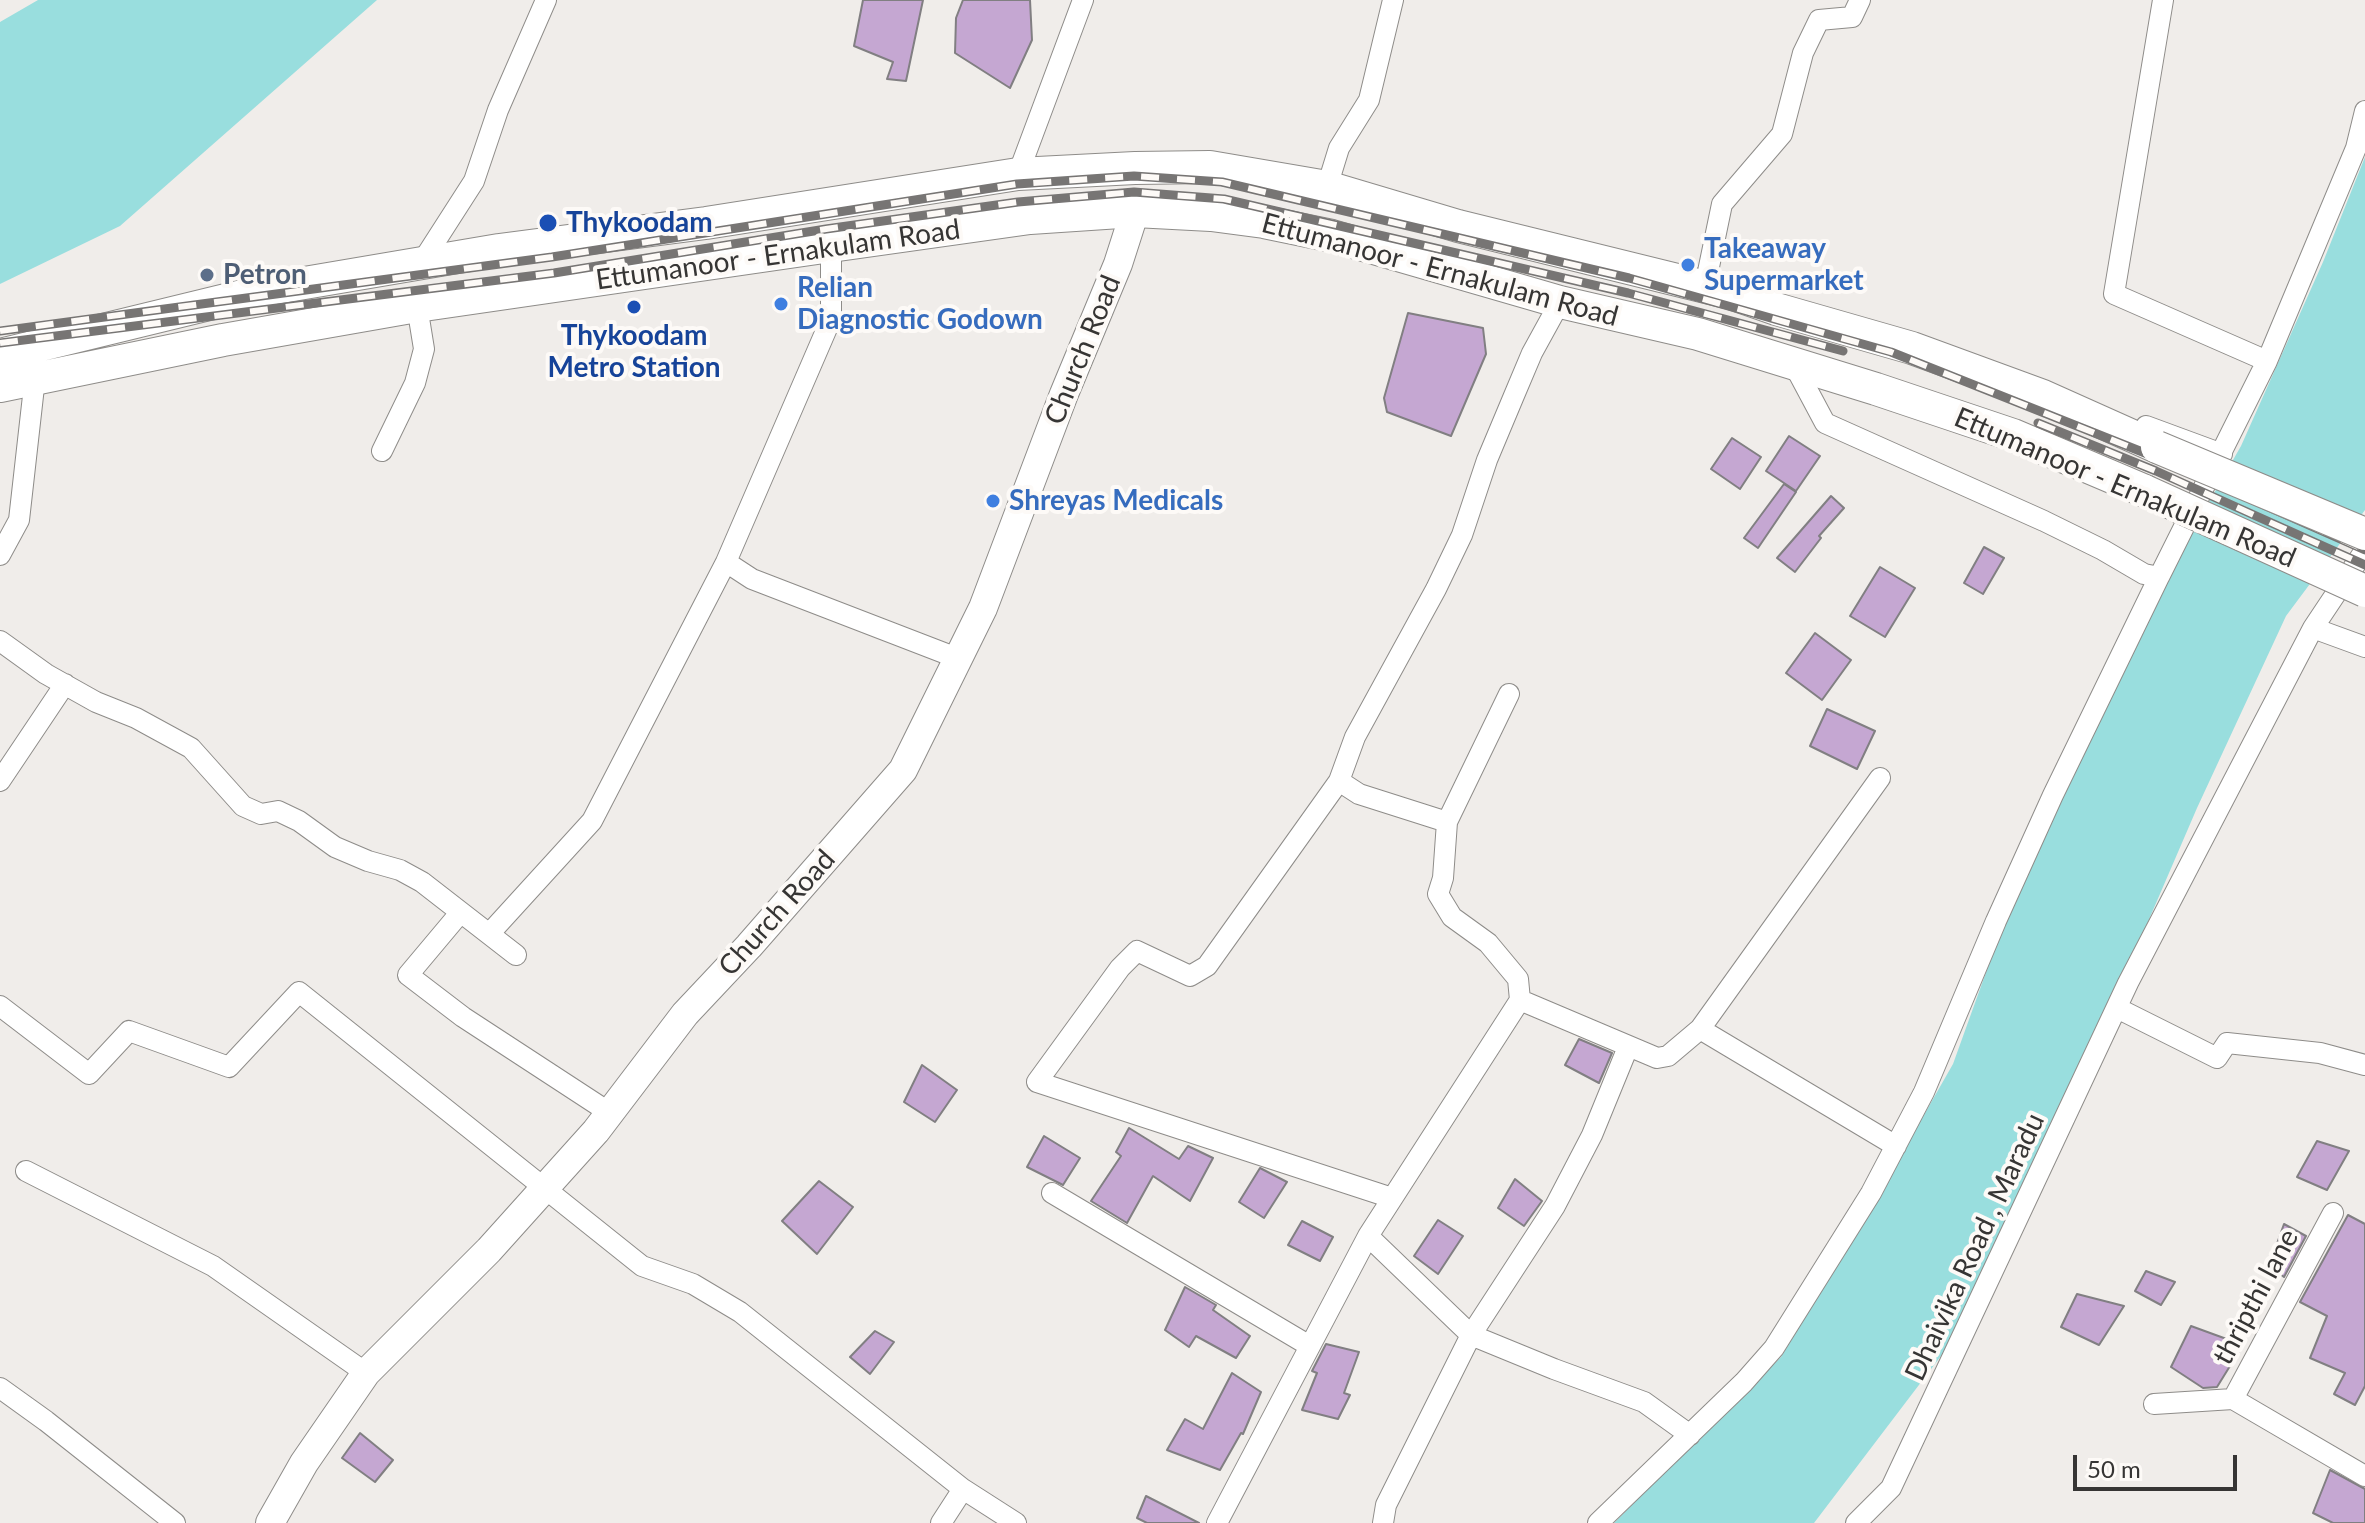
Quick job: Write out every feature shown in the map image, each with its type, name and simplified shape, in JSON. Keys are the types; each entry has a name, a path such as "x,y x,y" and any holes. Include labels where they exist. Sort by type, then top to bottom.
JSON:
{"main road":[{"path":"0,355 275,288 422,262 706,223 1018,174 1210,167 1327,187 1497,235 1705,286 1912,348 2043,396 2365,534"},
{"name":"Ettumanoor - Ernakulam Road","path":"0,386 417,306 831,246 1030,218 1135,211 1211,215 1332,236 1560,302 1698,334 1793,363 2013,435 2365,591"},
{"path":"1484,278 1497,235"}],"street":[{"path":"422,262 474,181 498,110 546,0"},
{"path":"1018,174 1083,0"},
{"path":"1327,187 1339,148 1369,100 1393,0"},
{"path":"1705,286 1722,204 1782,134 1803,53 1819,20 1852,17 1860,0"},
{"path":"2163,0 2114,294 2267,361"},
{"path":"1598,1523 1744,1382 1774,1348 1871,1193 1924,1092 2053,795 2267,361 2356,148 2365,111"},
{"name":"Church Road","path":"270,1523 304,1463 366,1373 469,1271 610,1113 685,1014 749,946 903,770 983,608 1064,394 1118,264 1135,211"},
{"path":"489,934 592,821 726,562 831,319 831,246"},
{"path":"1392,1198 1037,1082 1120,968 1137,951 1190,976 1207,966 1339,781 1355,737 1462,535 1487,460 1522,375 1560,302"},
{"path":"382,451 415,383 424,349 417,306"},
{"path":"1776,309 1827,307 2222,454"},
{"path":"1793,363 1825,423 2044,521 2134,569 2159,577"},
{"path":"0,555 19,520 35,378"},
{"name":"Dhaivika Road , Maradu","path":"1856,1523 1891,1488 2128,983 2313,628 2365,550"},
{"path":"726,562 752,579 957,658"},
{"path":"2313,628 2365,647"},
{"path":"0,641 65,684 191,748 243,806 261,814 278,811 299,821 335,847 400,870 422,882 516,955"},
{"path":"0,781 65,684"},
{"path":"1217,1523 1368,1236 1520,1000 1518,979 1488,943 1452,917 1438,894 1443,878 1447,822 1509,694"},
{"path":"1520,1000 1657,1058 1668,1056 1700,1029 1880,778"},
{"path":"1339,781 1359,794 1447,822"},
{"path":"460,913 408,975 463,1017 610,1113"},
{"path":"0,1006 89,1074 129,1031 229,1067 299,992 642,1266 693,1284 740,1312 963,1489 1016,1523"},
{"path":"2117,1008 2217,1058 2227,1043 2320,1053 2365,1065"},
{"path":"1700,1029 1896,1146"},
{"path":"1383,1523 1386,1505 1471,1335 1555,1206 1592,1135 1628,1047"},
{"path":"26,1171 213,1266 366,1373"},
{"path":"1052,1193 1308,1345"},
{"name":"thripthi lane","path":"2333,1213 2233,1399 2365,1476"},
{"path":"1368,1236 1471,1335 1644,1402 1690,1435"},
{"path":"0,1388 175,1523"},
{"path":"2154,1404 2233,1399"},
{"path":"941,1523 963,1489"}],"water":[{"path":"38,0 377,0 120,226 0,284 0,22"},
{"path":"2365,157 2365,510 2286,616 2197,808 2119,989 1944,1352 1814,1523 1614,1523 1781,1357 1953,1064 2007,914 2174,563 2241,446 2323,262"}],"building":[{"path":"863,0 923,0 906,81 887,79 893,62 854,46"},
{"path":"963,0 1030,0 1032,40 1010,88 955,53 956,18"},
{"path":"1408,313 1483,328 1486,354 1451,436 1387,412 1384,398"},
{"path":"1789,436 1820,456 1796,491 1766,471"},
{"path":"1732,438 1761,457 1740,489 1711,469"},
{"path":"1784,484 1796,492 1758,548 1744,538"},
{"path":"1831,496 1844,508 1819,536 1821,538 1795,572 1777,558"},
{"path":"1984,547 2004,558 1983,594 1964,583"},
{"path":"1880,567 1915,588 1885,637 1850,616"},
{"path":"1815,633 1851,660 1822,700 1786,673"},
{"path":"1827,709 1875,731 1857,769 1810,746"},
{"path":"1579,1039 1612,1053 1599,1083 1565,1065"},
{"path":"922,1065 957,1090 935,1122 904,1102"},
{"path":"1129,1128 1179,1159 1188,1146 1213,1158 1190,1201 1153,1176 1127,1223 1091,1201 1121,1156 1116,1152"},
{"path":"1044,1136 1080,1158 1063,1185 1027,1167"},
{"path":"2317,1141 2349,1151 2327,1190 2297,1177"},
{"path":"1260,1168 1287,1182 1264,1218 1239,1202"},
{"path":"1515,1179 1542,1201 1524,1226 1498,1208"},
{"path":"819,1181 853,1207 817,1254 782,1221"},
{"path":"2348,1215 2365,1224 2365,1386 2355,1405 2334,1394 2345,1373 2310,1358 2327,1316 2300,1302"},
{"path":"1438,1220 1463,1236 1438,1274 1414,1256"},
{"path":"1302,1221 1333,1237 1320,1261 1288,1245"},
{"path":"2284,1224 2306,1236 2284,1277 2269,1266"},
{"path":"2146,1271 2175,1282 2161,1305 2135,1291"},
{"path":"1185,1287 1216,1305 1213,1310 1250,1336 1236,1358 1196,1336 1189,1347 1165,1330"},
{"path":"2077,1294 2124,1306 2099,1345 2061,1327"},
{"path":"2191,1326 2243,1345 2217,1387 2203,1388 2171,1367"},
{"path":"875,1331 894,1342 870,1374 850,1357"},
{"path":"1326,1344 1359,1352 1344,1393 1350,1395 1338,1419 1302,1410 1317,1373 1312,1371"},
{"path":"1232,1373 1261,1392 1243,1434 1220,1470 1167,1450 1185,1419 1203,1429"},
{"path":"360,1433 393,1460 375,1482 342,1458"},
{"path":"2330,1470 2365,1489 2365,1523 2333,1523 2313,1513"},
{"path":"1146,1496 1199,1523 1147,1523 1137,1518"}],"railway":[{"path":"0,331 552,257 1017,184 1134,176 1222,182 1629,278 1891,352 2160,459 2365,550"},
{"path":"0,343 554,273 1018,202 1134,192 1224,199 1628,293 1843,351"},
{"path":"2038,423 2156,471 2365,565"}],"place":[{"name":"Thykoodam","path":"548,223"},
{"name":"Takeaway Supermarket","path":"1688,265"},
{"name":"Petron","path":"207,275"},
{"name":"Relian Diagnostic Godown","path":"781,304"},
{"name":"Thykoodam Metro Station","path":"634,307"},
{"name":"Shreyas Medicals","path":"993,501"}]}
